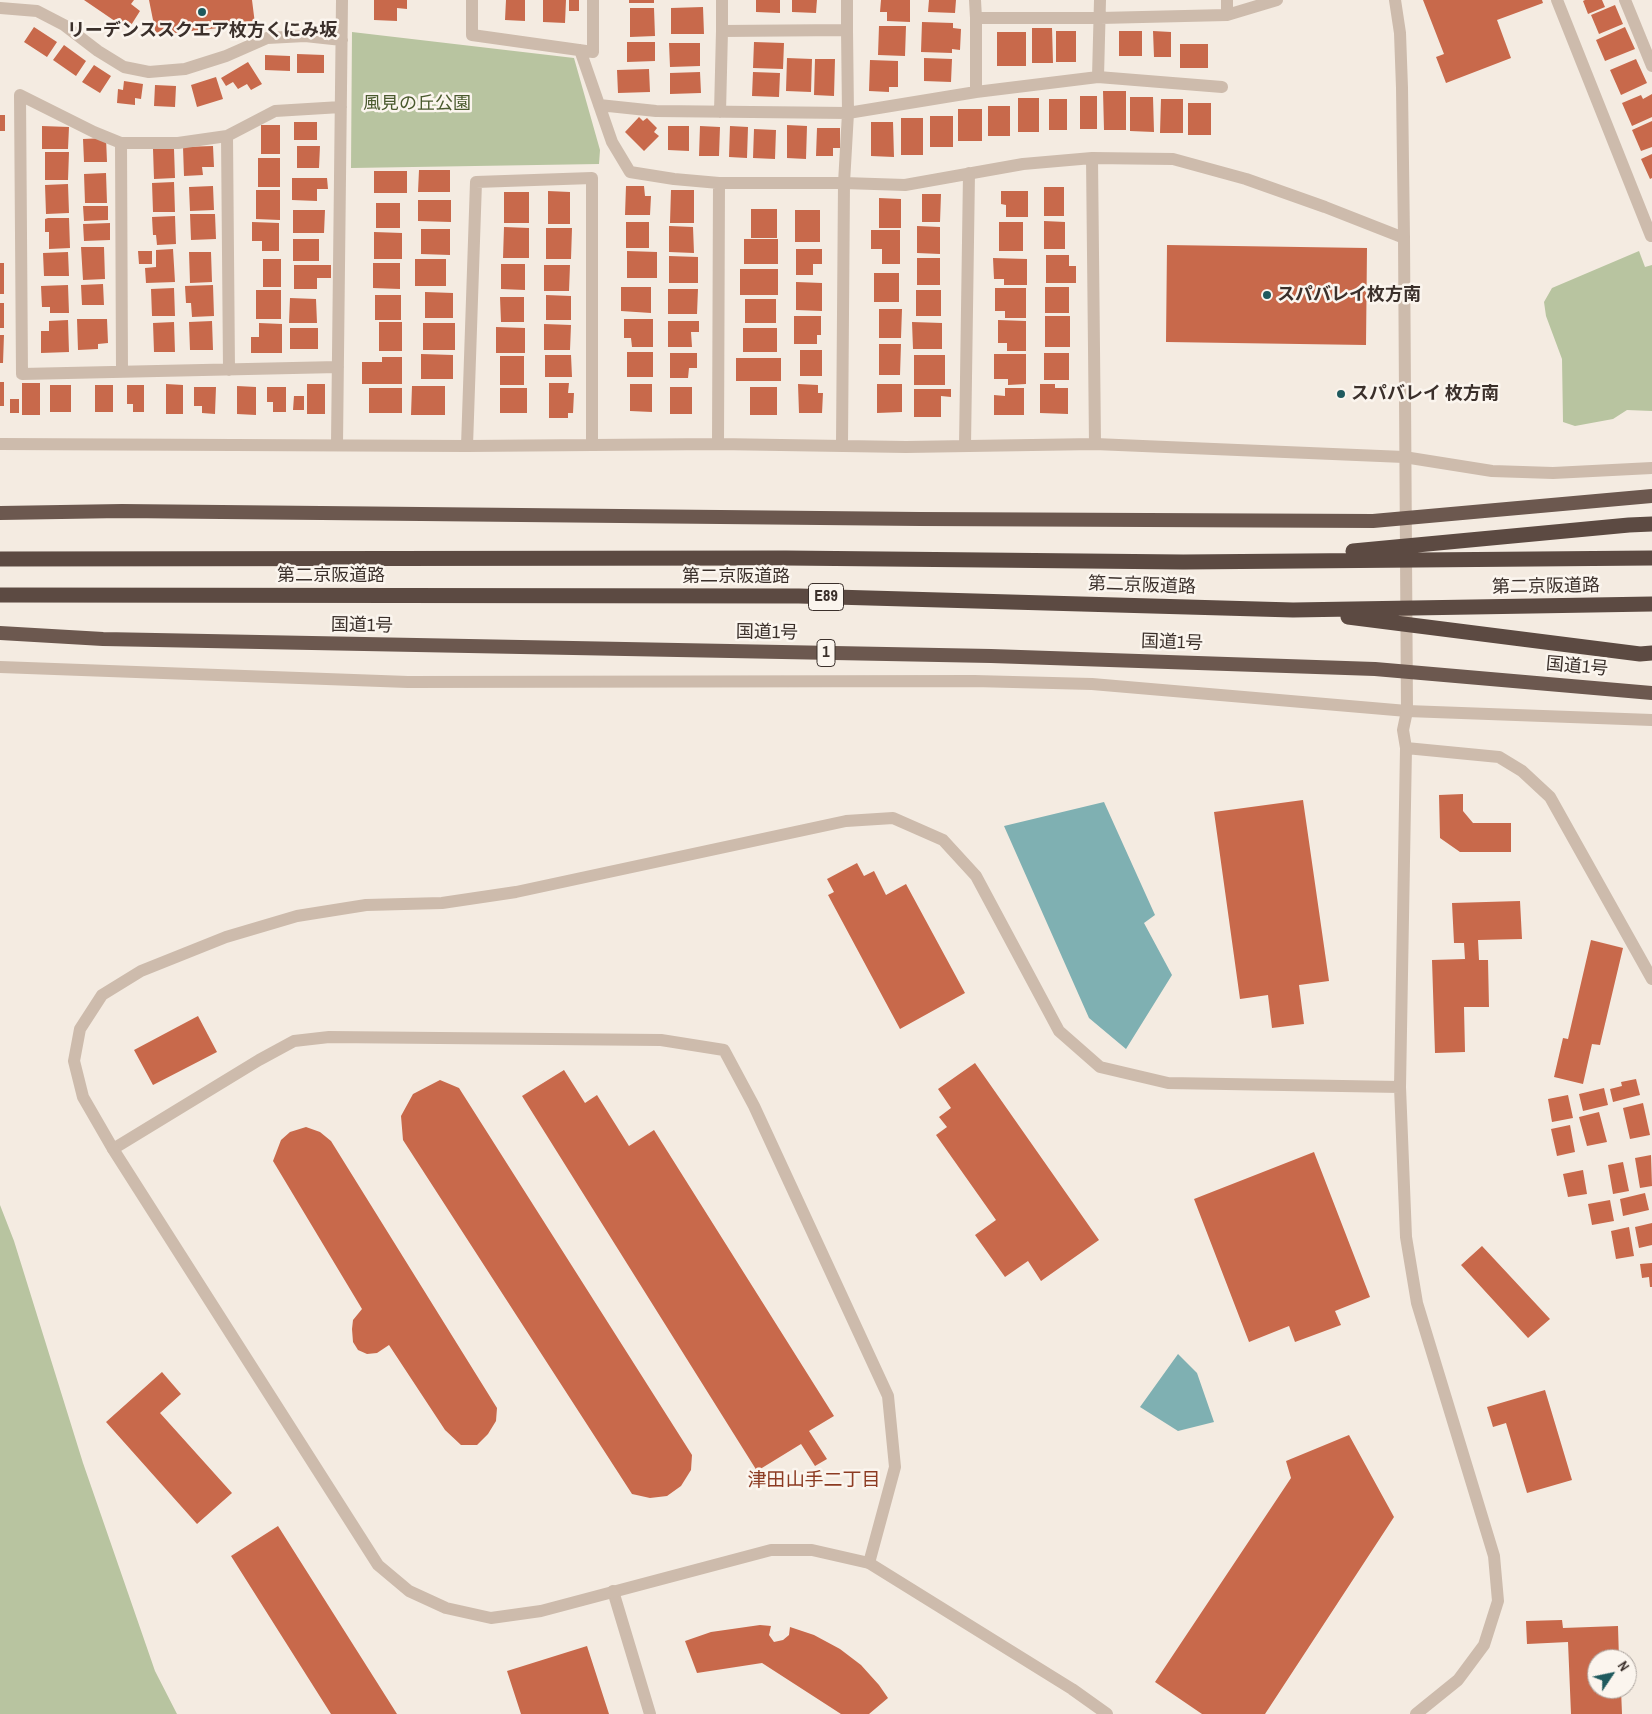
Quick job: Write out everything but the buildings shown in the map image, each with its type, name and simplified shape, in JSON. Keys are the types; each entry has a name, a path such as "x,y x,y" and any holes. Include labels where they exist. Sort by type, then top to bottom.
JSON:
{"highway":[{"path":"0,513 132,512 1373,521 1652,496"},
{"path":"1257,561 1652,524"},
{"name":"第二京阪道路","path":"0,559 786,558 1182,562 1652,558"},
{"name":"第二京阪道路","path":"0,595 799,596 1293,610 1652,604"},
{"path":"1293,610 1640,654 1652,653"},
{"name":"国道1号","path":"0,633 103,639 981,656 1365,669 1652,692"}],"street":[{"path":"337,444 342,0"},
{"path":"472,0 472,35 593,52 593,0"},
{"path":"720,112 722,0"},
{"path":"842,444 844,183 848,113 848,0"},
{"path":"975,0 976,92"},
{"path":"1098,77 1100,0"},
{"path":"1227,0 1227,14"},
{"path":"976,18 1100,18 1227,14 1278,0"},
{"path":"1395,0 1400,33 1404,238 1406,711 1403,730 1406,748 1400,1087 1406,1238 1417,1303 1494,1556 1498,1601 1484,1645 1479,1652 1458,1680 1416,1714"},
{"path":"1556,0 1651,236"},
{"path":"1625,0 1652,66"},
{"path":"0,8 37,11 64,25 98,51 124,67 148,72 186,69 226,56 267,38 306,36 342,40"},
{"path":"722,31 848,30"},
{"path":"580,50 612,142 630,172 674,179 719,183 905,185 1023,164 1092,158 1173,159 1246,179 1404,238"},
{"path":"599,105 656,111 848,113 976,92 1098,77 1222,87"},
{"path":"338,367 22,374 20,95 94,132 121,143 178,143 227,136 275,111 340,107"},
{"path":"227,136 229,370"},
{"path":"121,143 122,372"},
{"path":"1092,158 1095,444"},
{"path":"965,446 969,173"},
{"path":"467,446 476,182 592,178 592,445"},
{"path":"718,444 719,183"},
{"path":"0,444 467,446 842,444 965,446 1095,444 1404,457 1492,471 1553,473 1652,468"},
{"path":"0,667 408,682 974,680 1092,684 1406,711 1652,720"},
{"path":"1406,748 1499,757 1522,770 1550,798 1652,978"},
{"path":"1107,1714 1072,1689 869,1563 812,1550 771,1550 541,1611 490,1618 446,1608 409,1591 378,1565 113,1149 83,1097 74,1060 80,1029 102,996 140,971 226,937 297,916 366,905 442,903 516,892 846,821 893,818 943,840 976,876 1059,1031 1100,1067 1168,1083 1400,1087"},
{"path":"113,1149 259,1060 294,1041 329,1036 661,1040 724,1050 754,1106 888,1396 895,1467 869,1563"},
{"path":"613,1591 650,1714"}],"green space":[{"name":"風見の丘公園","path":"352,32 574,58 600,150 599,164 351,168"},
{"path":"1639,251 1645,267 1652,265 1652,411 1627,410 1613,419 1575,426 1563,422 1562,359 1546,316 1544,302 1552,288"},
{"path":"0,1205 14,1241 83,1463 155,1671 177,1714 0,1714"}],"water":[{"path":"1104,802 1155,915 1144,923 1172,975 1126,1049 1089,1018 1004,826"},
{"path":"1178,1354 1197,1373 1214,1422 1178,1431 1140,1407"}],"place":[{"name":"リーデンススクエア枚方くにみ坂","path":"202,12"},
{"name":"スパバレイ枚方南","path":"1267,295"},
{"name":"スパバレイ 枚方南","path":"1341,394"}],"district":[{"name":"津田山手二丁目","path":"814,1481"}]}
